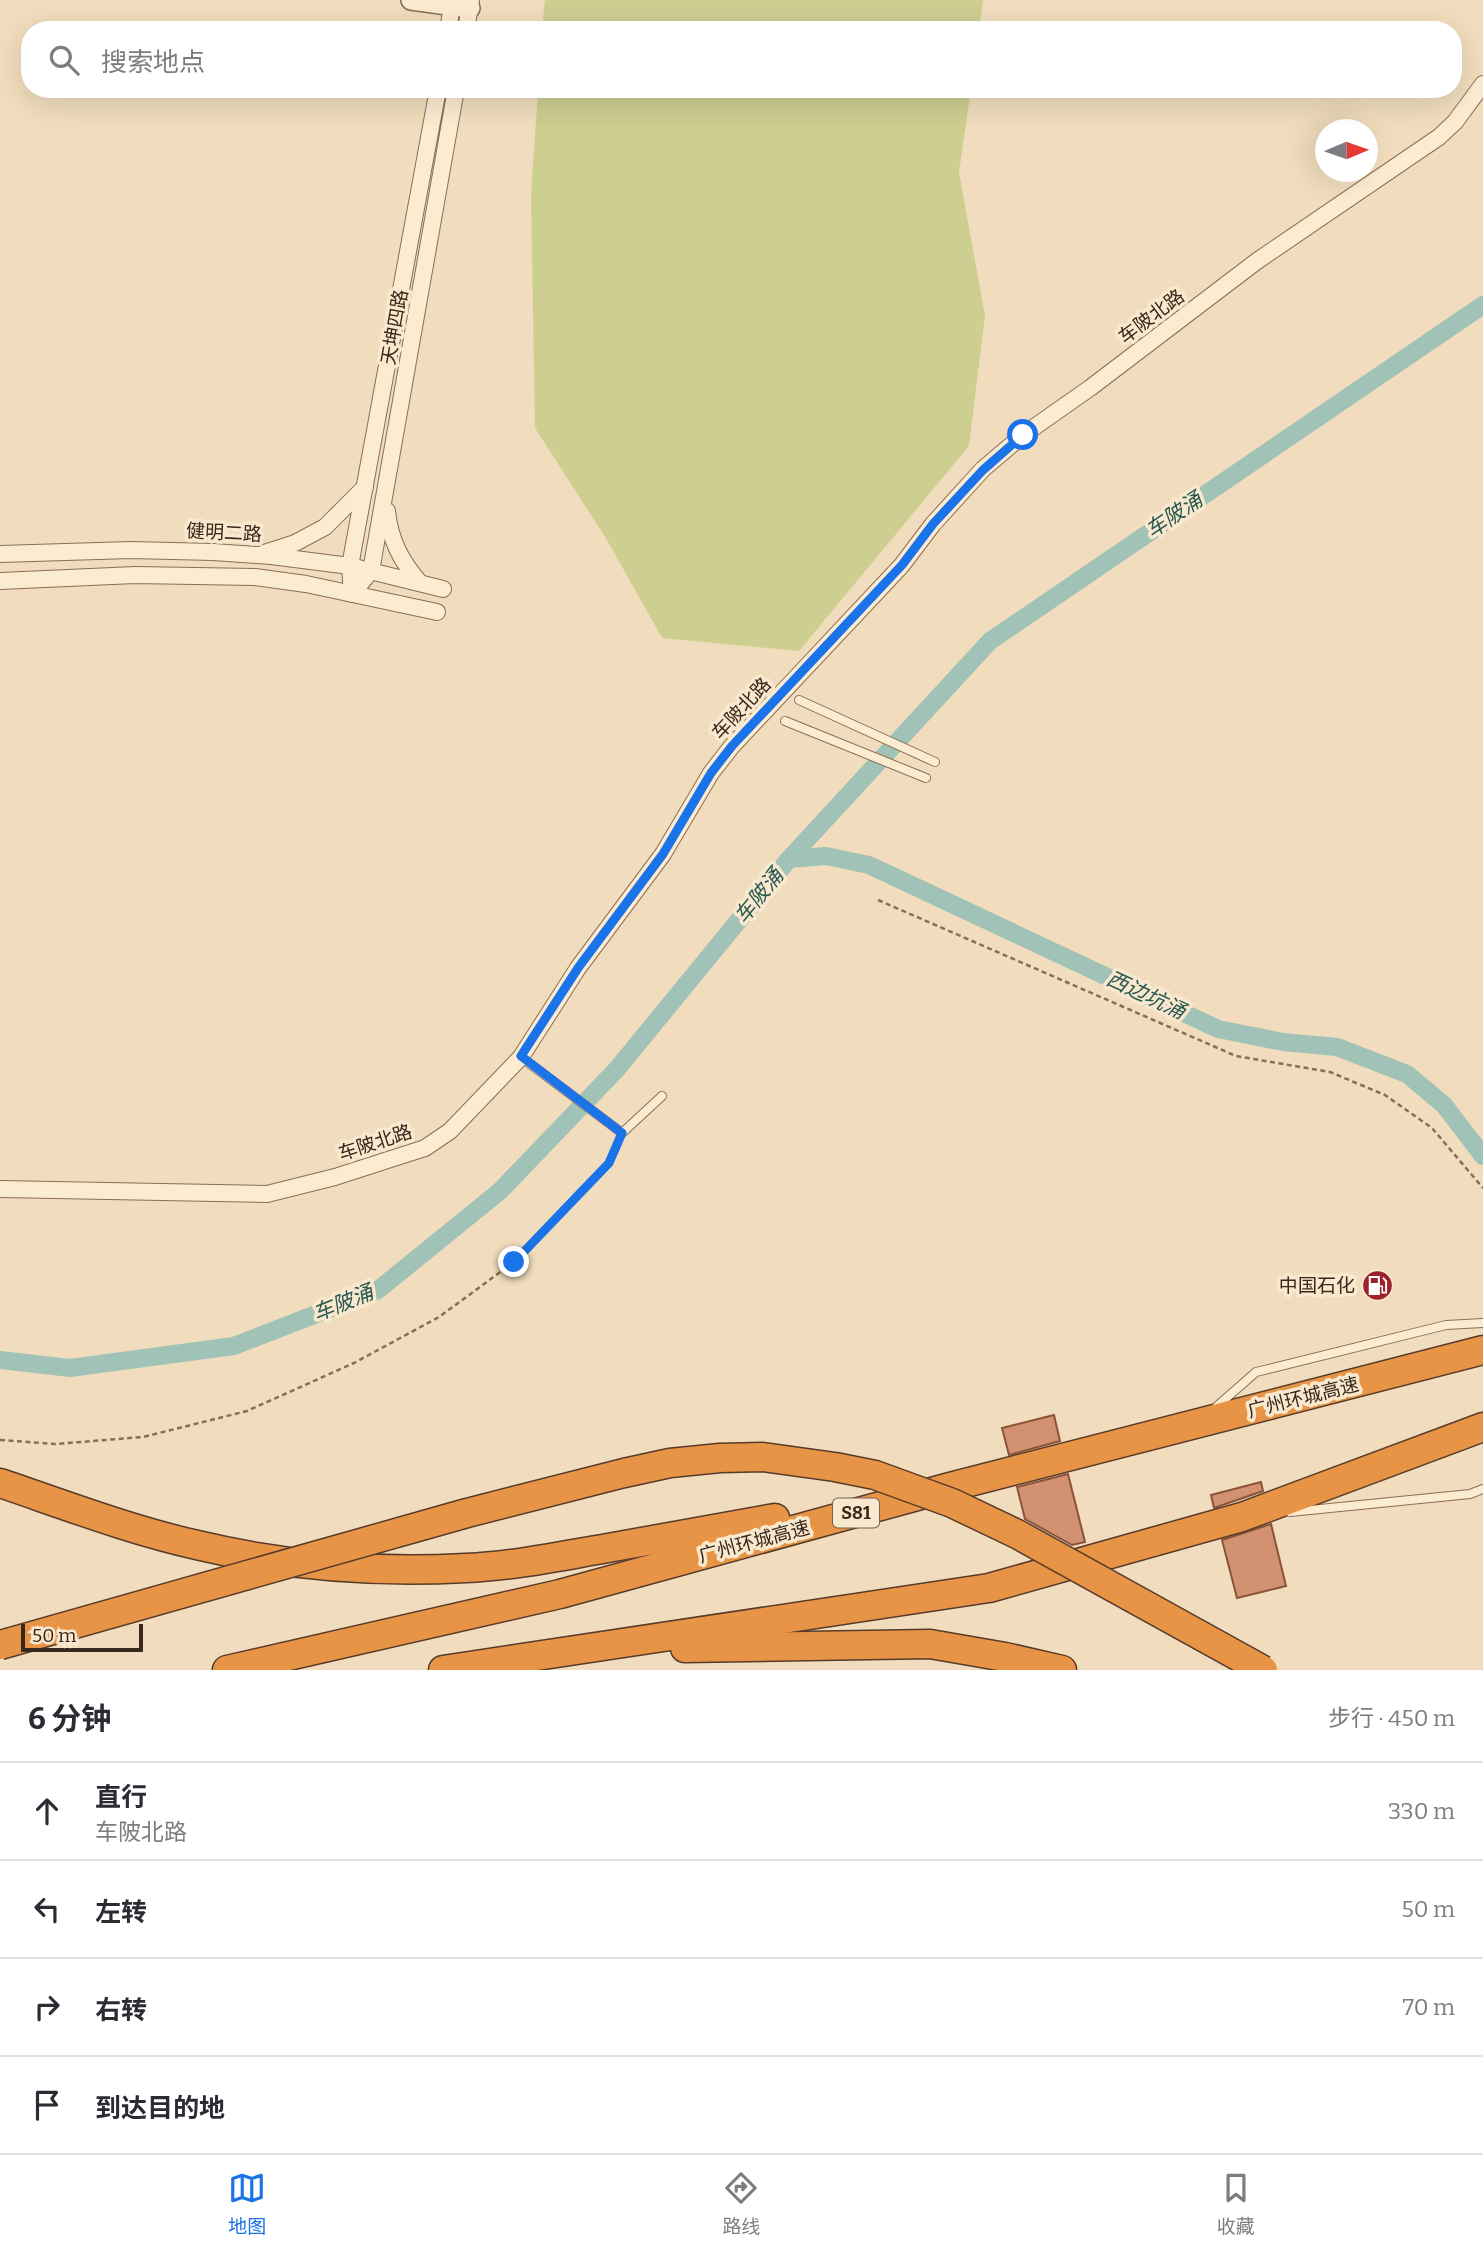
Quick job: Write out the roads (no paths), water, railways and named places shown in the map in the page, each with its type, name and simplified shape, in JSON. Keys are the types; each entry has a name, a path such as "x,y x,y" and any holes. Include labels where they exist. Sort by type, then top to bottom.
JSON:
{"highway":[{"name":"广州环城高速","path":"227,1670 560,1594 950,1487 1483,1350"},
{"path":"443,1670 989,1588 1242,1517 1483,1427"},
{"path":"0,1645 467,1513 624,1473 720,1458 763,1457 835,1466 875,1475 952,1503 1017,1534 1263,1670"},
{"path":"0,1483 195,1545 299,1563 398,1569 466,1568 522,1562 950,1487"},
{"path":"577,1649 930,1644 1062,1670"}],"street":[{"path":"411,0 462,3"},
{"path":"453,21 462,3"},
{"path":"462,3 465,21"},
{"name":"车陂北路","path":"0,1189 253,1195 286,1191 371,1167 425,1148 450,1131 521,1056 578,968 663,854 711,773 732,746 902,565 933,524 983,470 1023,435 1098,382 1257,261 1439,137 1455,122 1483,84"},
{"name":"天坤四路","path":"352,594 350,566 436,98"},
{"name":"天坤四路","path":"371,571 454,98"},
{"path":"257,555 311,536 344,510 365,487"},
{"path":"386,492 388,527 393,541 398,553 420,583"},
{"name":"健明二路","path":"0,554 131,551 257,555 350,566 443,589"},
{"path":"352,594 371,571"},
{"path":"0,581 135,575 255,577 436,612"}],"lane":[{"path":"436,612 443,589"},
{"path":"799,700 935,762"},
{"path":"785,721 926,778"},
{"path":"521,1056 622,1133 662,1096"},
{"path":"1198,1424 1256,1372 1446,1325 1483,1323"},
{"path":"1242,1517 1470,1494 1483,1489"}],"waterway":[{"name":"车陂涌","path":"0,1360 70,1368 234,1346 378,1290 500,1191 617,1069 789,859 990,641 1483,305"},
{"name":"西边坑涌","path":"789,859 826,856 869,865 1218,1029 1283,1042 1337,1047 1407,1074 1444,1105 1483,1156"}],"place":[{"name":"中国石化","path":"1378,1285"}]}
